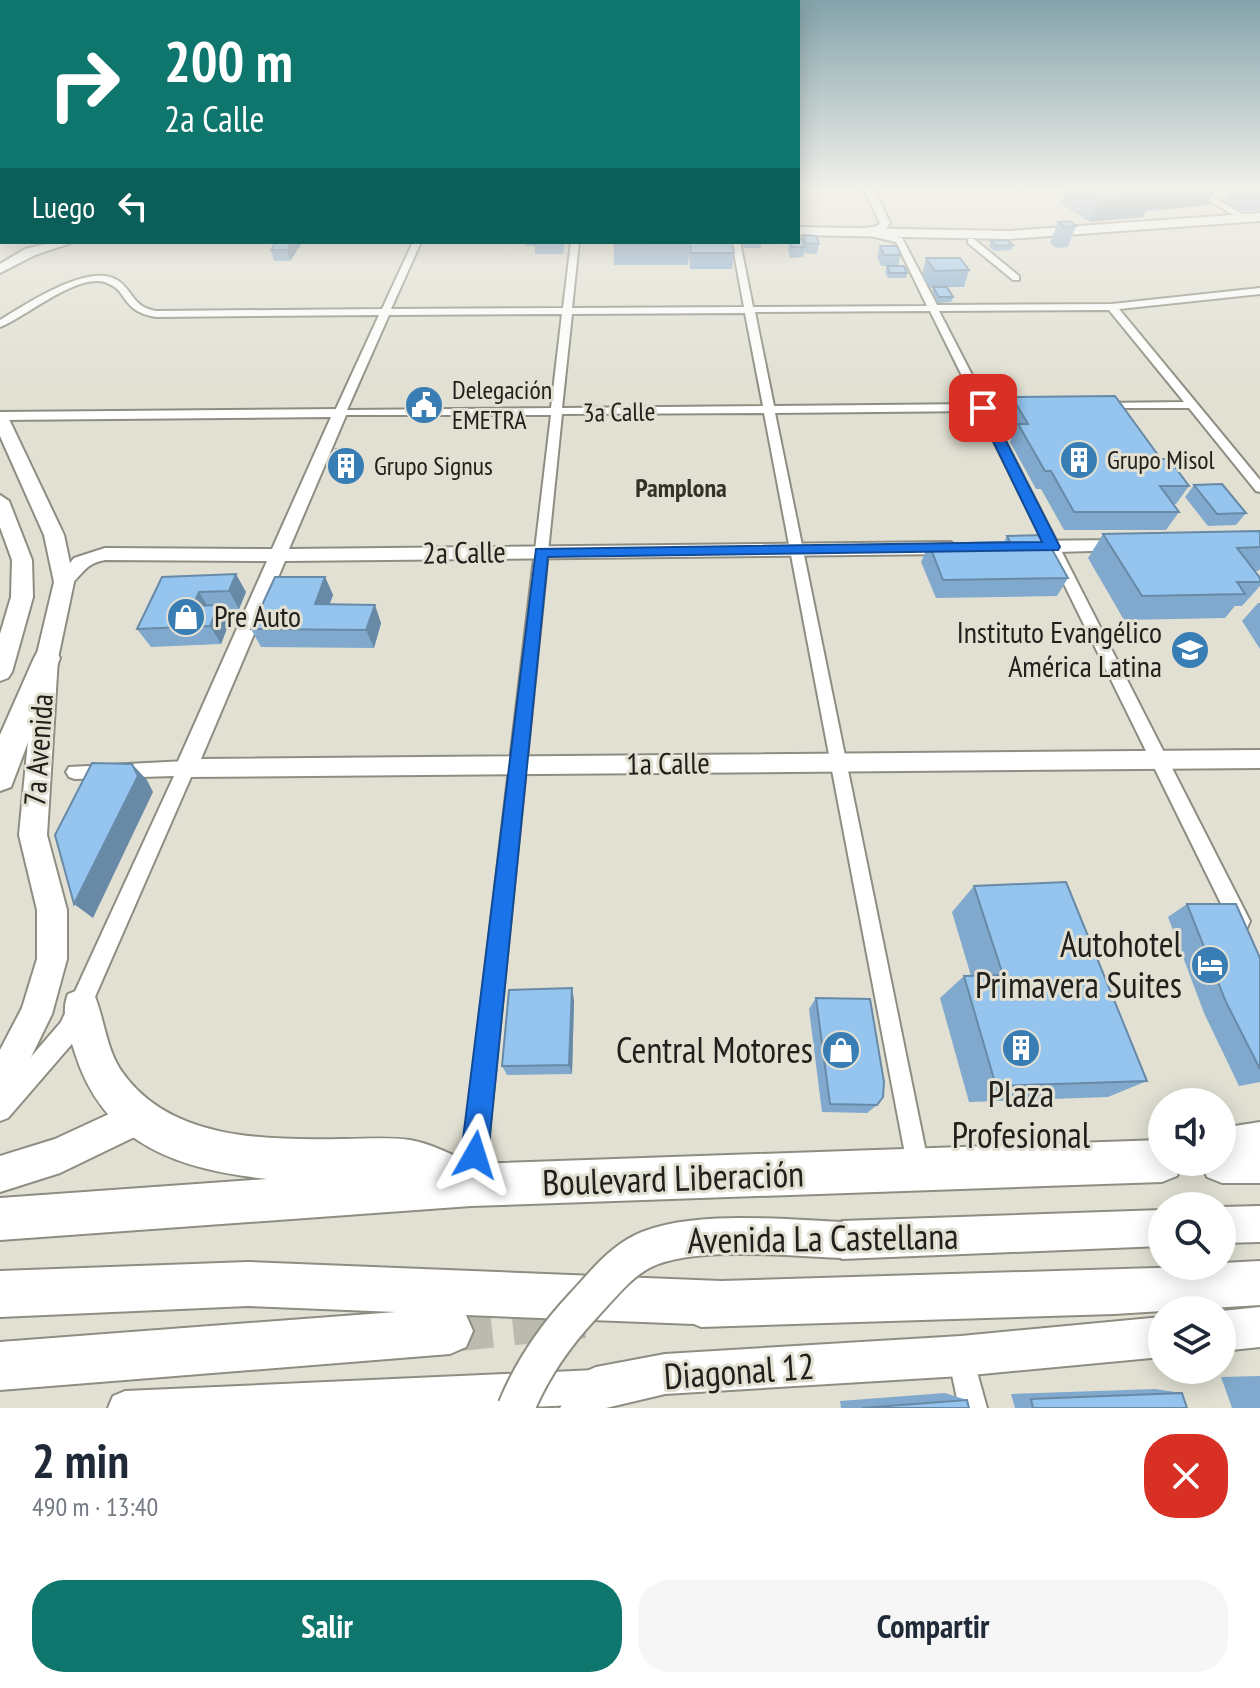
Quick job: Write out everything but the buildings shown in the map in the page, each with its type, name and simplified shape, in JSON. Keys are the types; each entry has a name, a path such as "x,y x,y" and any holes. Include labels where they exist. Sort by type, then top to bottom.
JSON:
{"highway":[{"path":"0,778 5,757 47,658"},
{"path":"81,1007 106,1082 121,1104 156,1131 201,1147 313,1160 415,1161 471,1185"},
{"name":"Boulevard Liberación","path":"0,1219 471,1185 1148,1160"},
{"path":"1236,1162 1260,1162"},
{"path":"0,1212 47,1217"},
{"path":"0,1294 248,1284 718,1302 1114,1292 1260,1283"},
{"path":"638,1311 718,1302"},
{"path":"0,1366 450,1331"}],"main road":[{"path":"0,269 29,253"},
{"name":"7a Avenida","path":"0,416 54,535 64,582 47,658 33,835 52,910 52,959 36,1014 0,1084"},
{"name":"7a Avenida","path":"0,501 22,560 22,597 0,672"},
{"path":"0,1174 60,1155 137,1118"},
{"path":"1236,1225 1260,1224"},
{"name":"Avenida La Castellana","path":"516,1408 529,1373 563,1326 619,1269 645,1249 684,1238 842,1240 1148,1229"},
{"path":"1236,1330 1260,1327"},
{"name":"Diagonal 12","path":"589,1398 665,1374 961,1356 1148,1338"}],"street":[{"path":"0,1110 38,1070 69,1030 81,1007 412,253"},
{"path":"471,1185 574,253"},
{"path":"738,253 917,1169"},
{"path":"906,253 1247,935"},
{"path":"985,253 1016,278"},
{"path":"0,324 73,284 98,277 116,284 133,307 143,313 386,314 1112,307 1260,291"},
{"path":"1112,307 1260,488"},
{"path":"1090,406 1190,405"},
{"name":"3a Calle","path":"0,416 1046,407"},
{"path":"1007,547 1132,546"},
{"name":"2a Calle","path":"64,582 72,567 82,560 105,554 962,548"},
{"name":"1a Calle","path":"75,772 186,768 1260,759"},
{"path":"1236,1138 1260,1134"},
{"path":"961,1356 973,1408"},
{"name":"Diagonal 12","path":"125,1408 589,1398"}],"tunnel":[{"path":"450,1331 584,1317"}],"place":[{"name":"Delegación EMETRA","path":"424,405"},
{"name":"Grupo Misol","path":"1079,460"},
{"name":"Grupo Signus","path":"346,466"},
{"name":"Pre Auto","path":"186,617"},
{"name":"Instituto Evangélico América Latina","path":"1190,650"},
{"name":"Autohotel Primavera Suites","path":"1210,965"},
{"name":"Plaza Profesional","path":"1021,1048"},
{"name":"Central Motores","path":"841,1050"}],"district":[{"name":"Pamplona","path":"681,488"}],"route":[{"path":"475,1155 541,552 1052,547 983,408"}]}
